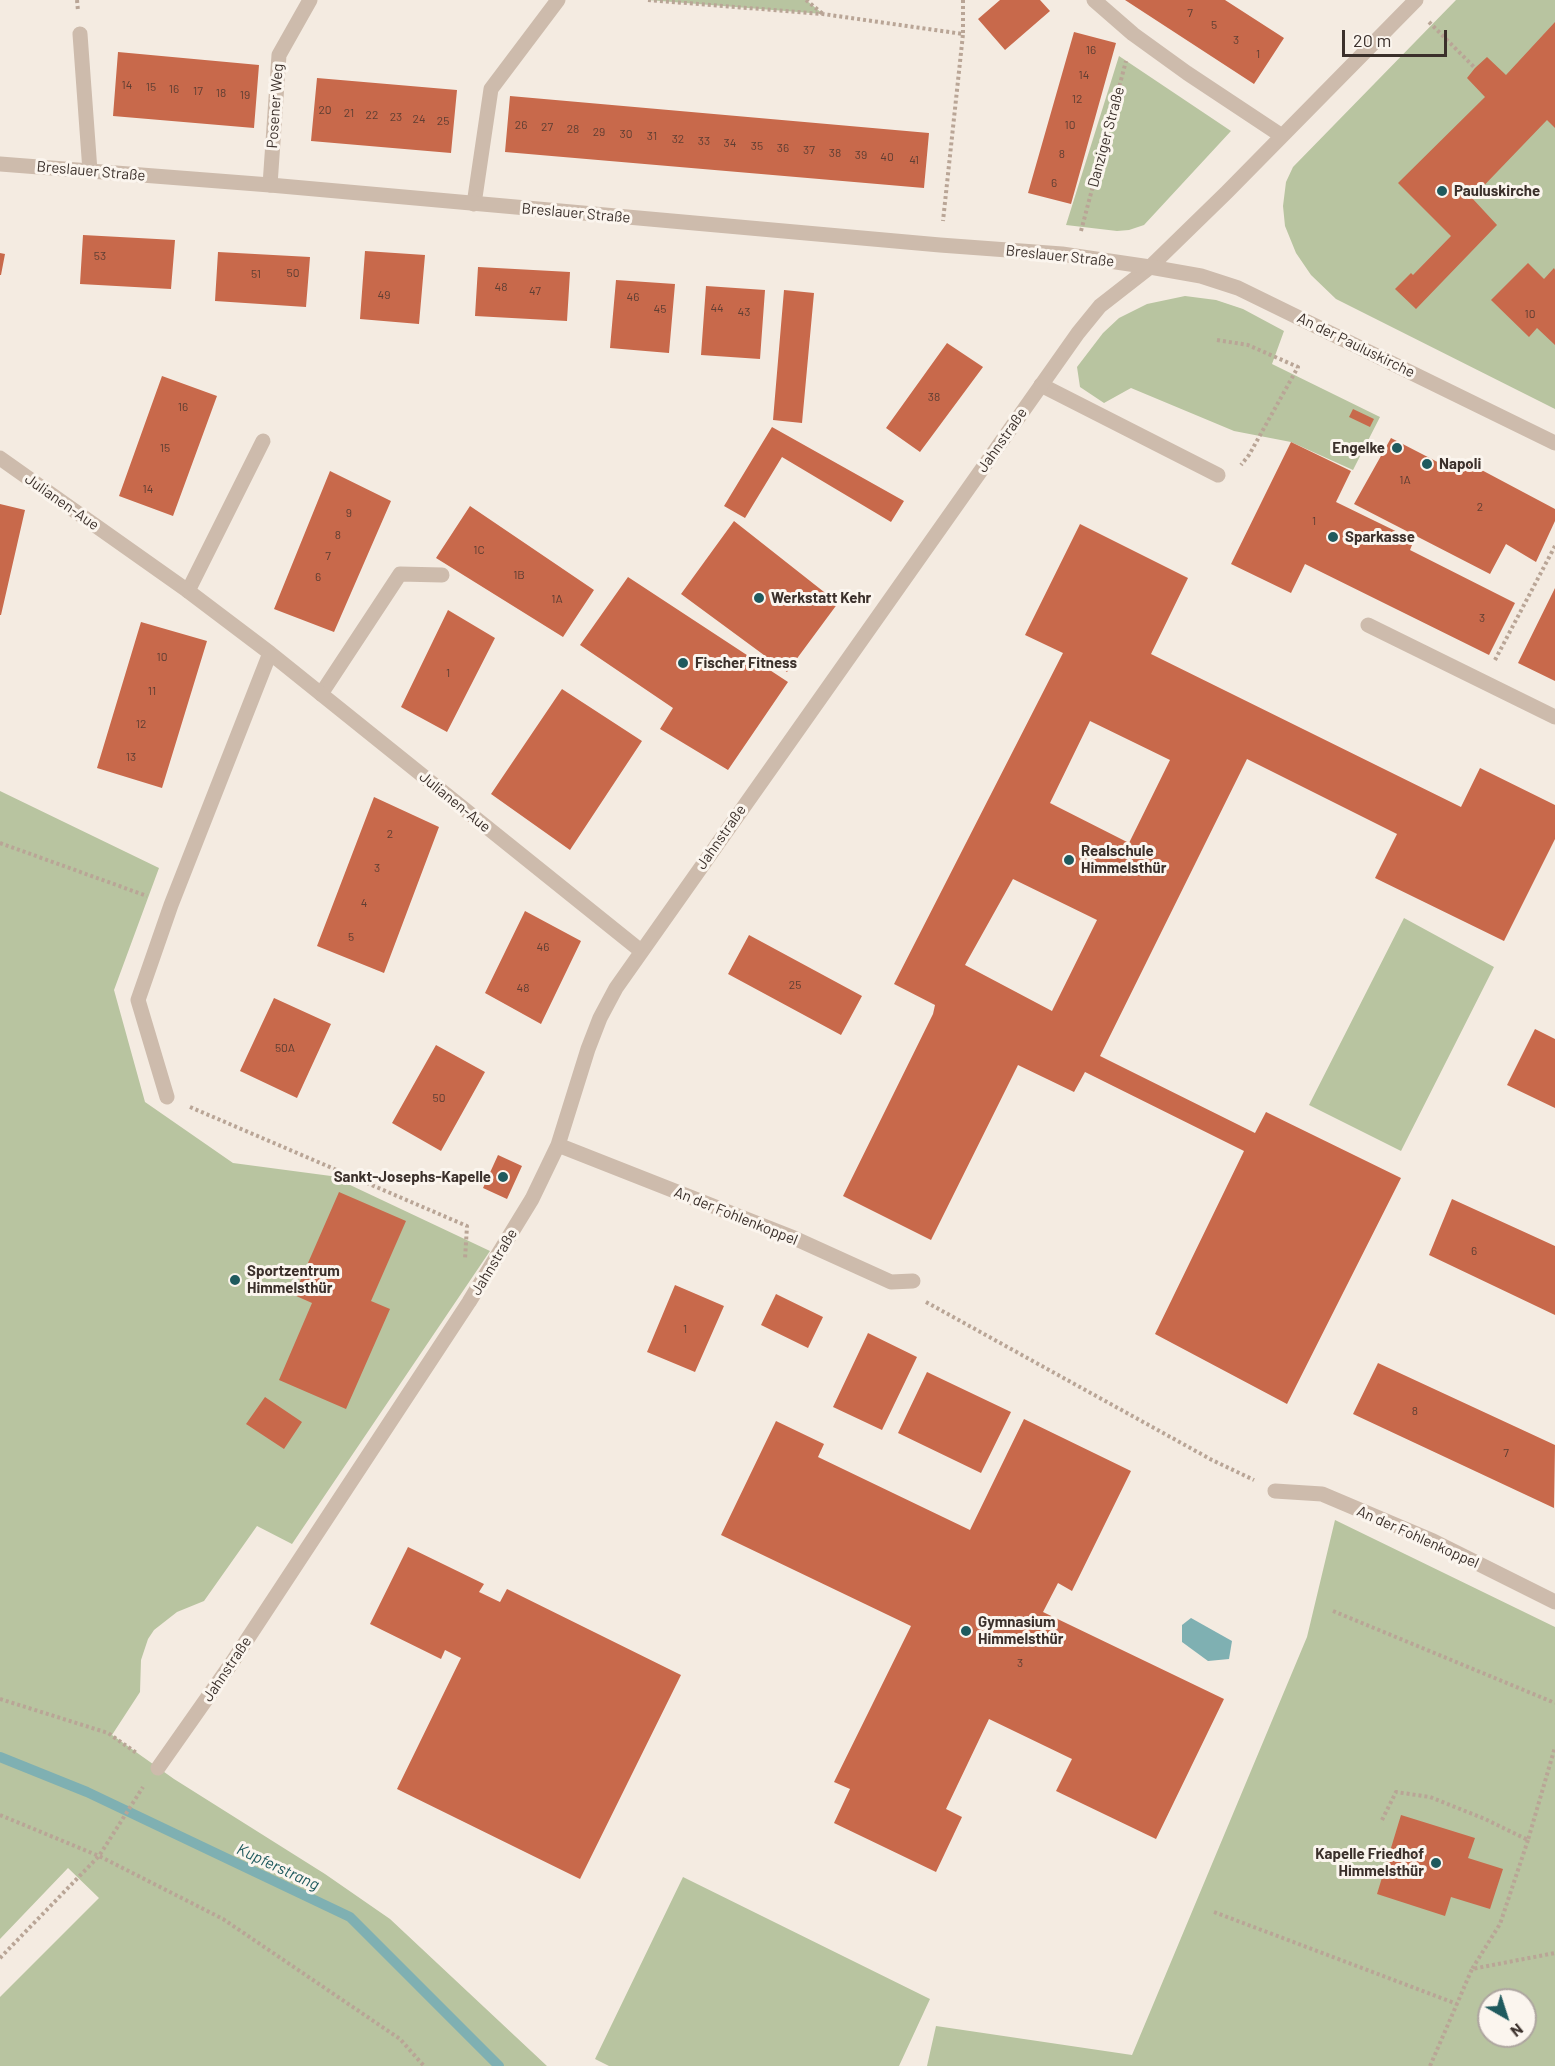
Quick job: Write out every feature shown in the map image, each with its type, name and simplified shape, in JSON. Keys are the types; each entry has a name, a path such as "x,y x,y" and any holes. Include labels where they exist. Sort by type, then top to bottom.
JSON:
{"street":[{"name":"Posener Weg","path":"270,184 279,55 310,0"},
{"path":"474,204 491,89 558,0"},
{"path":"1094,0 1133,34 1282,136"},
{"name":"Jahnstraße","path":"158,1768 231,1664 469,1302 532,1200 558,1145 600,1018 641,951 1041,385 1090,317 1150,267 1413,2"},
{"path":"80,34 90,171"},
{"name":"Breslauer Straße","path":"0,164 270,184 474,204 1062,254 1150,267"},
{"name":"An der Pauluskirche","path":"1150,267 1201,276 1238,288 1555,443"},
{"path":"1041,385 1218,475"},
{"path":"188,591 263,441"},
{"name":"Julianen-Aue","path":"0,458 188,591 270,653 641,951"},
{"path":"321,694 400,574 442,575"},
{"path":"1368,625 1555,717"},
{"path":"167,1097 138,1000 171,905 270,653"},
{"name":"An der Fohlenkoppel","path":"558,1145 794,1238 891,1282 913,1281"},
{"name":"An der Fohlenkoppel","path":"1275,1491 1322,1494 1433,1541 1555,1602"}],"path":[{"path":"648,0 823,14 963,34"},
{"path":"806,0 823,14"},
{"path":"940,245 963,34 963,0"},
{"path":"1413,2 1475,68"},
{"name":"Danziger Straße","path":"1080,240 1133,34"},
{"path":"1217,340 1248,345 1298,367 1249,455 1239,467 1218,475"},
{"path":"1483,681 1555,546"},
{"path":"0,843 171,905"},
{"path":"167,1097 467,1226"},
{"path":"891,1282 1212,1460 1244,1475"},
{"path":"1333,1611 1555,1702"},
{"path":"0,1699 108,1733 158,1768"},
{"path":"1430,2066 1472,1969 1500,1924 1555,1747"},
{"path":"0,1958 99,1856 145,1783"},
{"path":"1382,1820 1396,1792 1430,1797 1528,1839"},
{"path":"0,1815 99,1856 223,1918 400,2039 424,2066"},
{"path":"1214,1912 1457,2004"},
{"path":"1472,1969 1555,1953"}],"green space":[{"path":"648,0 806,0 823,14"},
{"path":"1456,0 1555,0 1555,409 1336,299 1311,275 1296,253 1285,226 1283,206 1286,182 1293,167"},
{"path":"1119,56 1231,131 1144,225 1117,231 1066,225"},
{"path":"1185,296 1216,300 1243,309 1284,331 1272,364 1380,417 1353,470 1291,442 1234,431 1131,388 1104,403 1080,387 1077,367 1103,333 1119,318 1147,304"},
{"name":"Sportzentrum Himmelsthür","path":"0,791 159,868 114,990 145,1102 233,1163 331,1176 490,1251 292,1544 257,1526 204,1601 177,1612 154,1630 148,1639 141,1660 140,1692 112,1735 174,1779 325,1874 390,1919 547,2066 0,2066 0,1997 99,1898 68,1868 0,1939"},
{"path":"1404,918 1494,967 1401,1151 1309,1105"},
{"path":"1335,1520 1555,1627 1555,2066 927,2066 936,2026 1132,2055 1307,1637"},
{"path":"683,1877 930,1999 899,2066 609,2066 595,2059"}],"water":[{"path":"1191,1618 1232,1641 1229,1659 1208,1661 1182,1642 1182,1625"}],"building":[{"path":"1000,0 1040,0 1050,11 1005,50 978,19"},
{"path":"1125,0 1225,0 1284,38 1254,84"},
{"name":"Pauluskirche","path":"1555,22 1555,128 1547,120 1472,198 1497,225 1416,309 1395,289 1411,273 1413,275 1451,236 1398,183 1485,97 1467,78 1475,68 1487,57 1506,75"},
{"path":"1074,32 1116,43 1071,204 1028,193"},
{"path":"118,52 259,65 254,128 113,116"},
{"path":"317,78 457,90 451,153 311,141"},
{"path":"510,96 929,133 924,188 505,152"},
{"path":"83,235 175,240 171,289 80,284"},
{"path":"365,251 425,255 419,324 360,319"},
{"path":"218,252 310,257 306,307 215,301"},
{"path":"0,253 5,254 1,275 0,275"},
{"path":"1528,263 1544,279 1554,268 1555,270 1555,345 1537,328 1529,337 1491,300"},
{"path":"478,267 570,272 567,321 475,316"},
{"path":"616,280 675,284 669,353 610,348"},
{"path":"706,286 765,290 760,359 701,355"},
{"path":"784,290 814,293 802,423 773,420"},
{"path":"947,343 983,367 920,452 886,428"},
{"path":"162,376 217,396 173,516 119,496"},
{"path":"1353,409 1374,419 1370,427 1349,417"},
{"path":"772,427 904,501 891,522 782,457 745,518 724,506"},
{"path":"1391,438 1453,470 1459,458 1555,509 1555,521 1536,562 1506,544 1490,574 1354,504"},
{"path":"1291,442 1351,471 1336,502 1414,540 1410,550 1515,603 1489,655 1305,564 1291,593 1231,564"},
{"path":"330,471 391,501 334,632 274,609"},
{"path":"0,504 25,510 1,615 0,615"},
{"path":"470,506 594,590 563,637 436,558"},
{"name":"Werkstatt Kehr","path":"734,521 838,603 787,672 681,594"},
{"path":"1080,524 1188,578 1151,654 1461,807 1480,768 1555,805 1555,839 1504,941 1375,878 1397,834 1247,759 1100,1056 1255,1133 1266,1112 1401,1178 1287,1404 1155,1334 1244,1151 1085,1072 1074,1092 1018,1065 931,1240 843,1196 933,1014 935,1005 894,984 1063,653 1025,635","holes":["1090,721 1170,760 1129,843 1050,803","1013,879 1097,920 1052,1011 965,965"]},
{"name":"Fischer Fitness","path":"628,577 788,682 728,770 660,729 673,708 580,645"},
{"path":"1555,588 1555,681 1518,663"},
{"path":"448,610 495,638 447,732 401,707"},
{"path":"141,622 207,641 162,788 97,768"},
{"path":"562,689 642,741 570,850 491,794"},
{"path":"374,797 439,827 384,973 317,946"},
{"path":"525,911 581,941 541,1024 485,993"},
{"path":"749,935 862,996 841,1035 728,974"},
{"path":"274,998 331,1024 297,1098 240,1071"},
{"path":"1535,1029 1555,1039 1555,1108 1507,1085"},
{"path":"436,1045 485,1072 441,1151 392,1123"},
{"name":"Sankt-Josephs-Kapelle","path":"498,1155 522,1166 507,1199 483,1188"},
{"path":"339,1192 406,1221 371,1301 390,1309 346,1409 279,1380 312,1303 294,1295"},
{"path":"1452,1199 1555,1246 1555,1315 1429,1255"},
{"path":"675,1285 724,1306 695,1372 647,1352"},
{"path":"776,1294 823,1317 808,1348 761,1325"},
{"path":"868,1333 917,1357 882,1430 833,1407"},
{"path":"1378,1363 1555,1445 1554,1508 1353,1414"},
{"path":"927,1372 1011,1412 981,1473 898,1433"},
{"path":"265,1397 302,1422 284,1449 246,1424"},
{"path":"1024,1419 1131,1471 1072,1591 1058,1583 1043,1612 1224,1699 1156,1839 1056,1791 1072,1759 989,1719 946,1809 962,1817 936,1872 834,1823 850,1789 834,1782 911,1626 721,1535 776,1421 824,1444 818,1457 970,1530"},
{"path":"408,1547 484,1584 479,1592 500,1602 507,1589 681,1675 580,1879 397,1789 461,1658 445,1650 441,1659 370,1624"},
{"name":"Kapelle Friedhof Himmelsthür","path":"1401,1815 1475,1838 1468,1858 1503,1869 1490,1909 1451,1897 1445,1916 1377,1894"}],"waterway":[{"name":"Kupferstrang","path":"0,1757 87,1792 350,1917 499,2066"}],"place":[{"name":"Pauluskirche","path":"1442,191"},
{"name":"Engelke","path":"1397,448"},
{"name":"Napoli","path":"1427,464"},
{"name":"Sparkasse","path":"1333,537"},
{"name":"Werkstatt Kehr","path":"759,598"},
{"name":"Fischer Fitness","path":"683,663"},
{"name":"Realschule Himmelsthür","path":"1069,860"},
{"name":"Sankt-Josephs-Kapelle","path":"503,1177"},
{"name":"Sportzentrum Himmelsthür","path":"235,1280"},
{"name":"Gymnasium Himmelsthür","path":"966,1631"},
{"name":"Kapelle Friedhof Himmelsthür","path":"1436,1863"}]}
